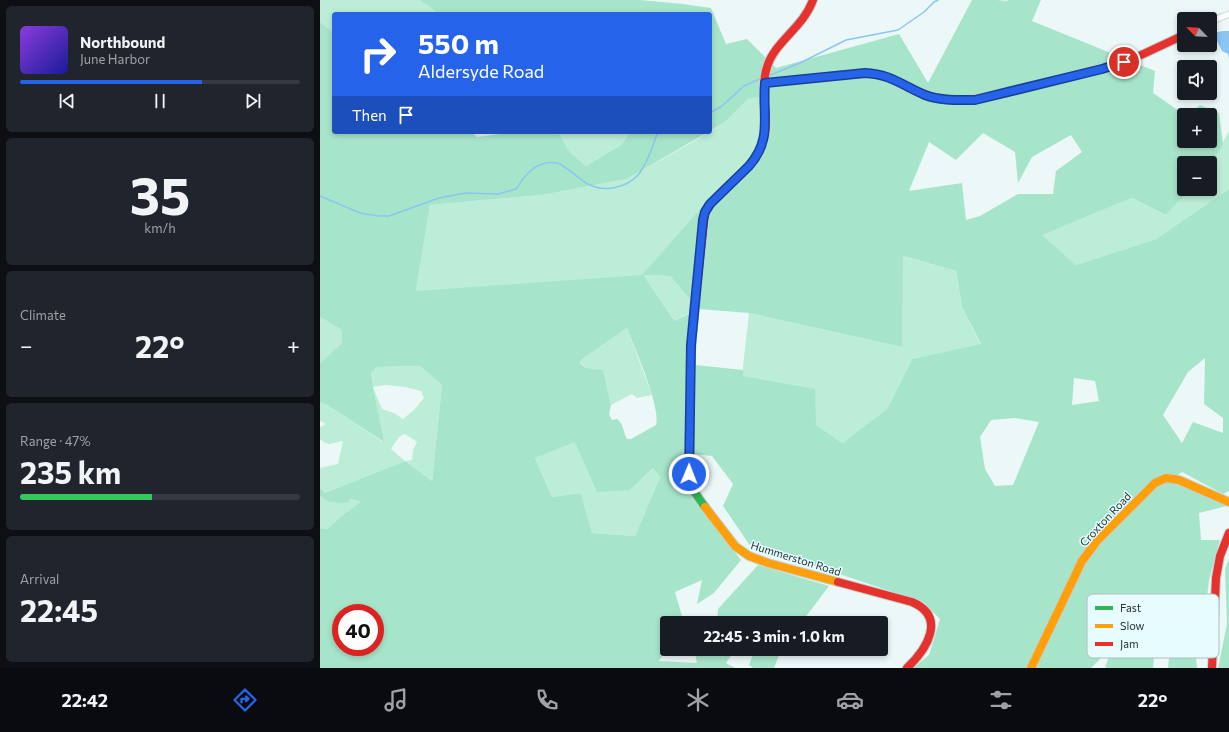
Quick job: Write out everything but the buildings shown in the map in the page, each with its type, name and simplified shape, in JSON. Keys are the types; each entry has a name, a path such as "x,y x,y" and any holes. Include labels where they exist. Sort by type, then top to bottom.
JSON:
{"street":[{"name":"Hummerston Road","path":"813,0 808,12 769,59 766,67 765,134 761,148 749,166 710,204 705,212 691,345 689,474 691,486 698,498 735,546 749,556 903,599 923,607 931,621 930,634 915,662 907,668"},
{"path":"1217,19 1229,14"},
{"path":"765,83 873,73 897,80 933,97 956,100 975,100 1102,69 1124,62 1177,38"},
{"name":"Croxton Road","path":"1030,668 1082,562 1097,541 1155,483 1166,478 1179,480 1229,502"},
{"path":"1215,594 1216,578 1220,556 1229,533"},
{"path":"1212,658 1212,668"}],"green space":[{"path":"320,0 419,0 436,12 332,12 332,31 320,22"},
{"path":"419,0 640,0 711,8 726,44 747,39 776,68 899,34 928,83 972,0 1041,0 1032,21 1155,71 1153,93 1177,110 1177,148 1217,148 1217,112 1219,113 1223,144 1216,156 1177,156 1177,196 1184,196 1166,215 1132,198 1042,235 1076,265 1156,239 1229,189 1229,491 1223,494 1182,472 1168,482 1179,484 1227,506 1199,513 1201,540 1220,540 1209,580 1207,594 1087,594 1087,658 1101,658 1091,668 913,668 929,655 940,619 923,602 749,544 723,506 733,484 712,456 684,453 687,489 741,560 714,593 697,604 702,580 675,592 682,616 660,616 660,656 662,656 659,661 697,663 696,656 731,656 726,663 735,668 320,668 320,528 327,529 361,502 351,499 347,503 329,502 320,496 320,488 325,493 405,461 432,481 442,385 420,366 377,367 371,373 384,442 320,402 320,363 342,343 342,330 320,317 320,22 332,31 332,134 474,134 477,137 500,134 559,134 570,152 586,166 621,145 629,134 705,134 627,179 542,195 430,205 416,291 642,275 700,209 706,200 750,157 760,139 761,96 748,99 725,122 712,130 712,12 436,12","holes":["983,133 1015,152 1018,183 1032,157 1071,135 1082,152 1056,171 1053,194 1018,194 980,216 966,220 962,183 909,191 929,142 956,160","903,256 956,271 962,307 981,344 912,359 887,409 842,443 816,425 815,389 743,376 743,370 695,365 699,309 749,313 902,347","643,275 670,276 699,309 674,321","627,328 651,392 657,417 656,425 631,439 627,439 621,423 617,419 612,420 609,414 611,405 603,370 588,368 580,363 581,360","1205,358 1204,404 1223,418 1223,433 1193,422 1182,443 1163,415 1188,372","1074,378 1095,381 1099,401 1072,405","1015,418 1039,422 1013,485 995,486 985,469 980,437 991,420","575,442 597,492 630,490 653,468 660,477 635,536 592,533 581,493 552,497 535,458"]},
{"path":"761,95 761,135 756,148 742,166 706,200 643,275 670,276 699,308 674,321 416,291 430,205 542,195 627,179 706,134 712,134 712,131 725,122 748,99"},
{"path":"1200,105 1207,108 1196,108"},
{"path":"1229,131 1229,189 1156,239 1076,265 1041,235 1132,198 1166,215 1184,196 1217,196 1216,156"},
{"path":"559,134 629,134 621,145 586,166 570,152"},
{"path":"902,256 956,271 962,307 981,345 912,359 887,409 842,443 742,376 749,313 902,347"},
{"path":"320,317 342,330 342,343 320,363"},
{"path":"627,328 652,395 637,398 632,394 611,405 603,371 588,368 580,362"},
{"path":"420,366 442,385 432,481 405,461 325,493 320,488 320,468 338,464 343,441 329,444 320,439 320,427 326,424 320,421 320,402 327,405 383,442 373,387 371,373 377,367","holes":["385,385 405,387 421,391 424,398 414,410 403,419 394,413 382,409 373,387","405,434 417,442 413,450 412,460 405,461 391,449 399,437"]},
{"path":"575,441 630,490 653,468 660,477 635,536 592,533 581,493 552,497 535,458"},
{"path":"320,496 329,502 350,499 362,502 344,514 327,529 320,528"},
{"path":"1229,559 1229,668 1218,668 1227,624 1225,569"},
{"path":"758,565 829,586 806,616 718,616 718,609"},
{"path":"752,656 779,656 774,668 753,668 749,665"},
{"path":"1109,658 1154,658 1153,668 1105,667"},
{"path":"1169,658 1196,658 1197,668 1168,668"}],"water":[{"path":"1229,31 1229,59 1228,54 1222,51 1217,41 1217,32"}],"waterway":[{"path":"768,76 800,63 846,40 898,30 938,0"},
{"path":"712,112 722,106 744,86 762,78"},
{"path":"320,196 360,213 389,216 439,198 465,193 498,194 516,189 523,178 532,169 543,163 550,162 561,164 590,185 602,188 615,188 628,183 638,175 646,161 657,134"}],"traffic: fast":[{"path":"696,296 691,345 690,480 693,490 705,507"}],"traffic: slow":[{"path":"765,83 865,73 889,78 926,95 939,99 951,100 978,99 1029,87"},
{"path":"1031,668 1082,561 1097,541 1155,483 1166,478 1179,480 1229,502"},
{"path":"705,507 735,546 749,556 768,563 838,582"}],"traffic: jam":[{"path":"696,296 705,213 717,197 747,168 759,151 765,131 766,120 764,88 767,67 776,50 803,19 813,0"},
{"path":"1029,87 1124,63 1177,38"},
{"path":"1215,594 1216,578 1220,556 1229,533"},
{"path":"838,582 912,602 923,608 929,616 931,624 930,634 927,643 921,652 907,668"},
{"path":"1212,658 1212,668"}],"route":[{"path":"689,474 691,345 703,220 705,212 710,204 749,166 761,148 765,134 765,83 873,73 897,80 933,97 942,99 975,100 1102,69 1124,62"}]}
